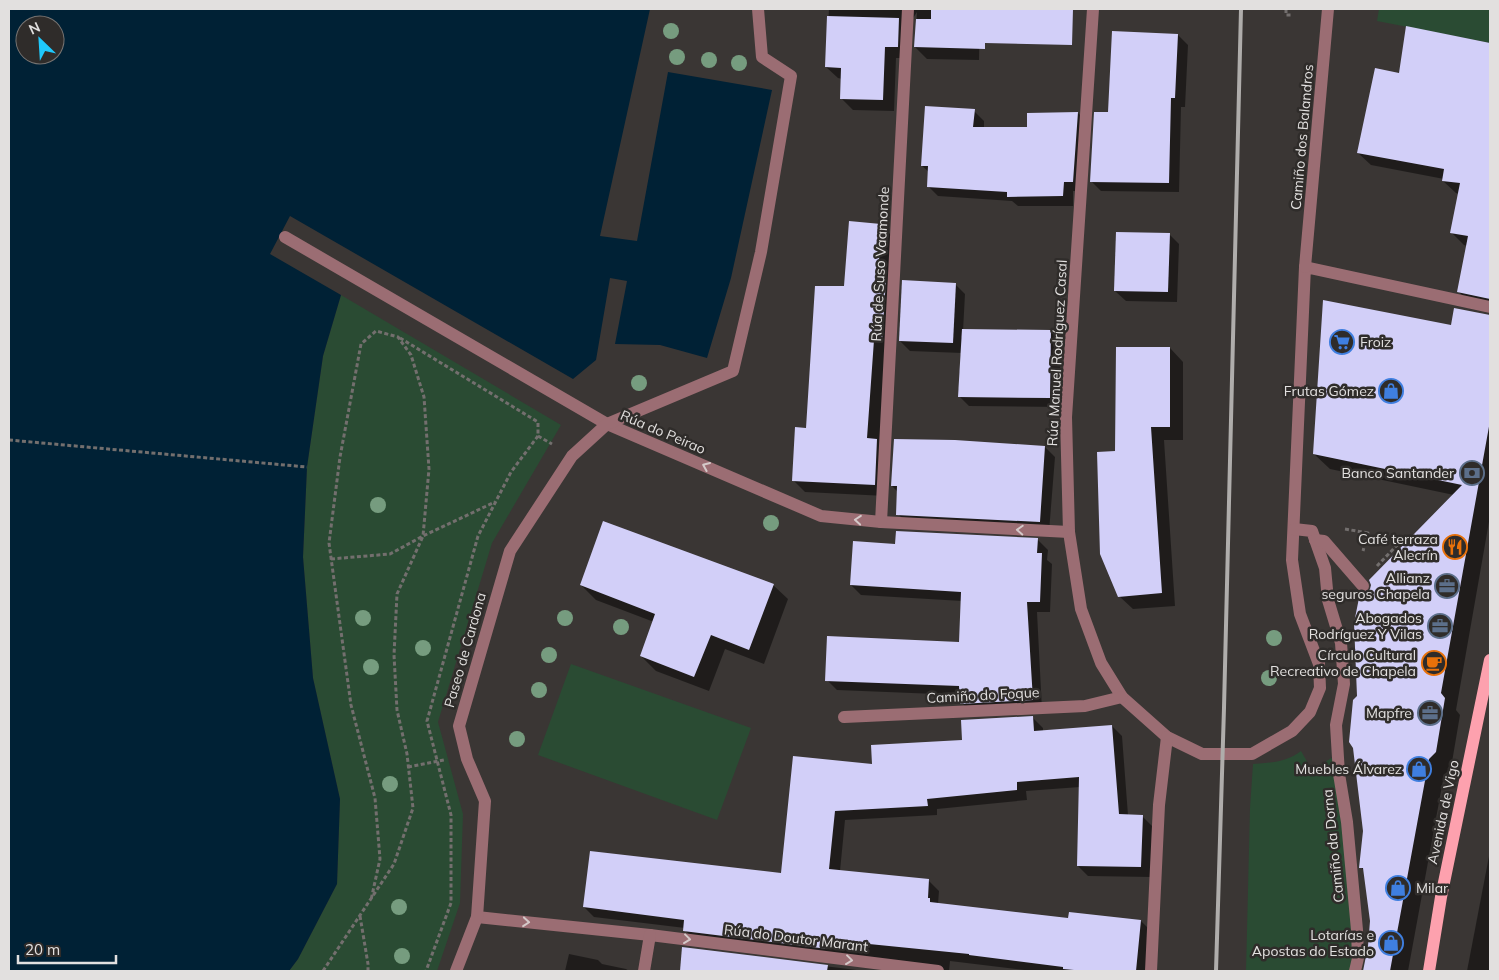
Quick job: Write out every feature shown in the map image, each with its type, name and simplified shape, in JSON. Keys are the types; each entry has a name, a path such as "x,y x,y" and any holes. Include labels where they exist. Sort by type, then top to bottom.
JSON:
{"main road":[{"name":"Avenida de Vigo","path":"1429,971 1441,897 1490,660"}],"street":[{"name":"Paseo de Cardona","path":"456,971 477,917 485,802 468,759 459,726 510,551 572,456 607,424 733,371 762,252 791,76 762,58 758,9"},
{"name":"Rúa de Suso Vaamonde","path":"881,522 908,9"},
{"name":"Rúa Manuel Rodríguez Casal","path":"1093,9 1066,417 1069,532 1081,609 1101,662 1122,697 1167,737 1202,754 1252,754 1292,731 1310,712 1320,688 1319,664 1300,614 1292,560 1305,267"},
{"name":"Camiño dos Balandros","path":"1305,267 1328,9"},
{"name":"Rúa do Peirao","path":"285,237 607,424 821,516 881,522 1069,532"},
{"path":"1305,267 1490,307"},
{"path":"1294,529 1312,531 1315,540 1324,541 1363,586"},
{"name":"Camiño da Dorna","path":"1315,540 1325,568 1328,600 1341,643 1344,684 1336,725 1357,930 1358,958 1355,971"},
{"name":"Camiño do Foque","path":"844,717 1085,706 1122,697"},
{"path":"1151,971 1159,805 1167,737"},
{"name":"Rúa do Doutor Marant","path":"477,917 650,934 938,971"},
{"path":"644,971 650,934"}],"path":[{"path":"1286,9 1286,15 1291,15"},
{"path":"323,971 394,864 413,808 407,754 397,710 394,655 397,594 423,536 429,469 424,397 412,355 398,337 376,331 361,344 340,457 329,542 351,705 375,798 380,859 370,900"},
{"path":"9,440 307,467"},
{"path":"331,559 390,554 495,502"},
{"path":"1345,529 1368,533"},
{"path":"1374,568 1403,539"},
{"path":"408,767 437,761 468,759"},
{"path":"360,916 368,971"}],"green space":[{"path":"1379,9 1490,9 1490,43 1377,21"},
{"path":"341,295 561,425 492,543 438,722 463,814 460,903 437,971 289,971 298,959 337,884 340,799 313,678 303,557 307,467 323,356"},
{"path":"571,664 751,728 717,820 538,755"},
{"path":"1301,751 1312,770 1338,754 1355,971 1246,971 1250,808 1253,764 1284,760"}],"water":[{"path":"9,9 650,9 600,236 637,241 668,72 772,90 731,278 707,358 660,345 615,344 627,281 610,278 596,360 573,379 290,216 270,254 341,295 323,356 307,467 303,557 313,678 340,799 337,884 298,959 289,971 9,971"}],"building":[{"path":"931,9 1073,9 1072,45 985,43 985,49 914,47 916,19 931,19"},
{"path":"827,16 899,18 898,47 885,47 883,100 840,99 841,68 825,67"},
{"path":"1406,26 1490,43 1490,299 1457,292 1468,236 1450,233 1460,183 1442,181 1444,169 1357,153 1375,68 1399,73"},
{"path":"1112,31 1178,34 1175,98 1171,98 1169,183 1090,182 1094,112 1108,112"},
{"path":"925,106 975,109 973,127 1027,127 1027,113 1078,112 1073,182 1064,182 1063,196 1007,197 1007,192 927,187 928,166 921,166"},
{"path":"849,221 881,224 878,279 886,279 882,341 874,340 867,438 877,439 875,485 792,481 795,427 806,428 815,286 844,286"},
{"path":"1116,232 1170,233 1168,292 1114,291"},
{"path":"902,280 956,283 953,343 899,341"},
{"path":"1323,300 1451,325 1454,308 1490,315 1490,421 1441,693 1445,698 1436,752 1429,759 1390,971 1363,971 1370,921 1363,868 1359,868 1363,831 1353,748 1349,742 1353,700 1357,696 1354,623 1360,593 1365,594 1370,589 1369,580 1462,485 1313,454"},
{"path":"962,329 1051,330 1050,398 958,397"},
{"path":"1116,347 1170,347 1170,427 1151,427 1162,593 1118,597 1100,554 1097,452 1115,451"},
{"path":"894,439 955,440 1045,446 1040,522 896,515 897,486 891,486"},
{"path":"603,521 774,584 749,650 711,635 694,677 640,656 655,614 580,585"},
{"path":"896,531 1038,538 1037,553 1042,553 1040,602 1027,602 1033,700 960,704 959,686 825,681 827,636 959,642 961,592 850,585 853,541 895,544"},
{"path":"1033,716 1034,731 1112,725 1119,814 1143,815 1141,867 1077,866 1079,777 1017,782 1017,790 927,799 928,806 835,811 829,869 929,879 928,898 930,898 930,902 1068,918 1069,912 1141,920 1136,971 1063,969 1063,967 969,954 829,940 828,949 683,931 684,920 583,907 590,851 781,873 793,756 872,764 871,745 962,740 961,720"},
{"path":"682,947 828,965 827,971 680,971"}],"railway":[{"path":"1216,971 1241,9"}],"place":[{"name":"Froiz","path":"1342,342"},
{"name":"Frutas Gómez","path":"1391,391"},
{"name":"Banco Santander","path":"1472,473"},
{"name":"Café terraza Alecrín","path":"1455,547"},
{"name":"Allianz seguros Chapela","path":"1447,586"},
{"name":"Abogados Rodríguez Y Vilas","path":"1440,626"},
{"name":"Círculo Cultural Recreativo de Chapela","path":"1434,663"},
{"name":"Mapfre","path":"1430,713"},
{"name":"Muebles Álvarez","path":"1419,769"},
{"name":"Milar","path":"1398,888"},
{"name":"Lotarías e Apostas do Estado","path":"1391,943"}]}
